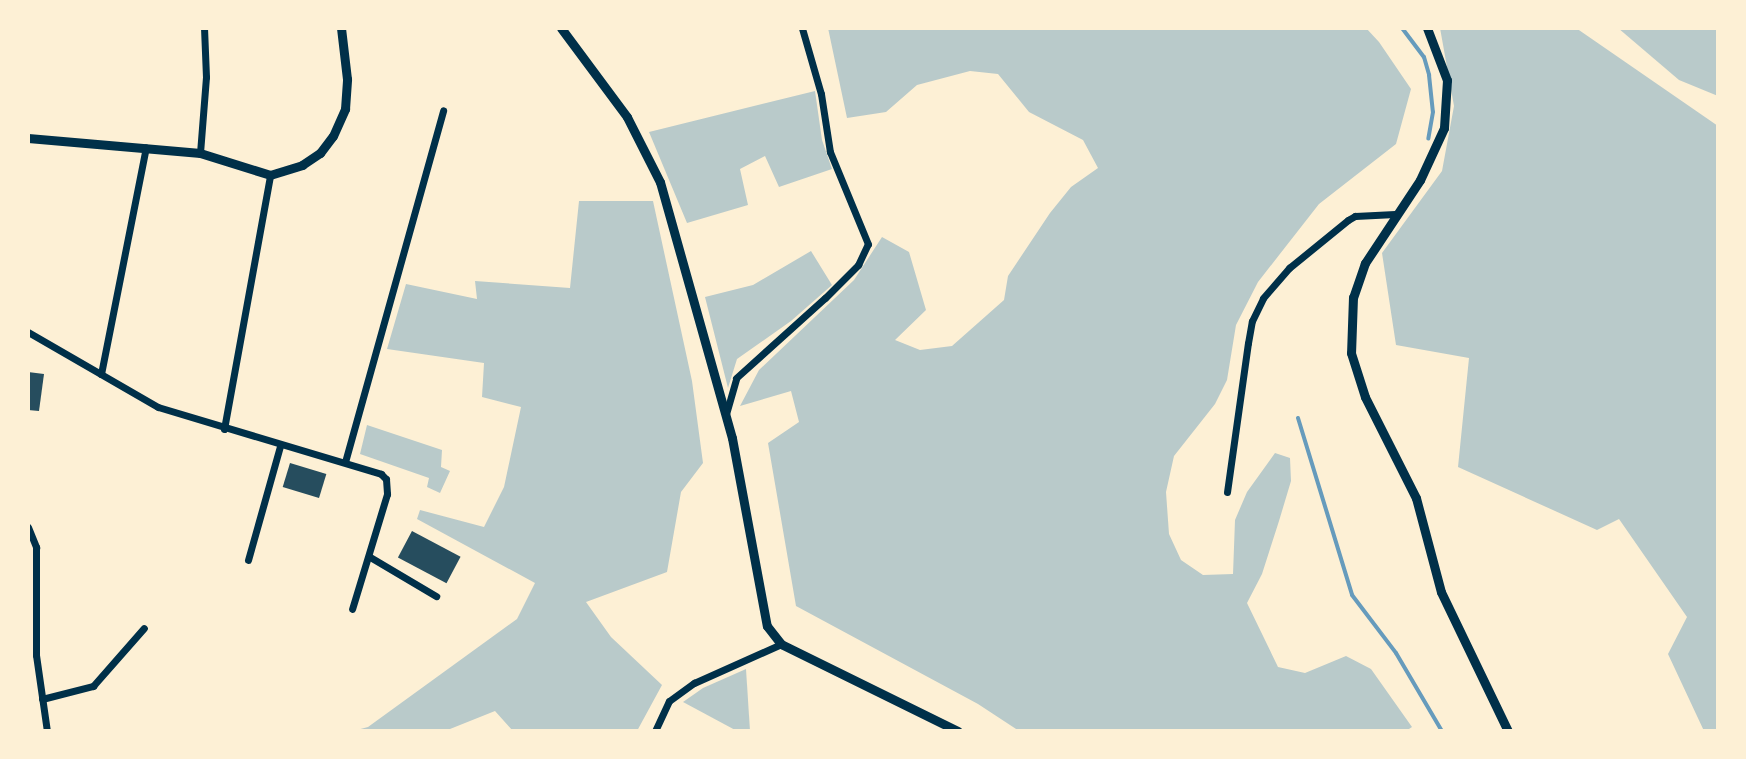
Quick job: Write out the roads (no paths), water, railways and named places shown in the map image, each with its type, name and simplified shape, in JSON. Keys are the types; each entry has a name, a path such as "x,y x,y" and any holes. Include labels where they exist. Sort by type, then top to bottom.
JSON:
{"street":[{"path":"200,153 206,77 204,28"},
{"path":"28,138 200,153 270,175 302,165 320,153 333,136 345,109 347,79 341,28"},
{"path":"561,28 627,117 660,182 726,414 750,517 767,626 781,644 958,731"},
{"path":"726,414 736,378 858,265 868,244 830,152 821,94 802,28"},
{"path":"1427,28 1447,80 1447,110 1439,144 1365,263 1353,297 1349,324 1351,353 1365,397 1416,498 1441,592 1508,731"},
{"path":"345,462 443,110"},
{"path":"101,374 146,147"},
{"path":"224,429 270,175"},
{"path":"1227,492 1250,332 1263,298 1289,268 1348,220 1355,216 1395,214"},
{"path":"28,332 149,403 280,446 374,471 386,479 387,494 352,609"},
{"path":"248,560 280,446"},
{"path":"28,527 36,547 36,655 47,731"},
{"path":"370,557 436,596"},
{"path":"42,699 93,686 144,628"},
{"path":"655,731 669,701 694,683 781,644"}],"waterway":[{"path":"1402,28 1424,57 1429,75 1433,112 1428,139"},
{"path":"1298,418 1352,595 1396,653 1442,731"}]}
